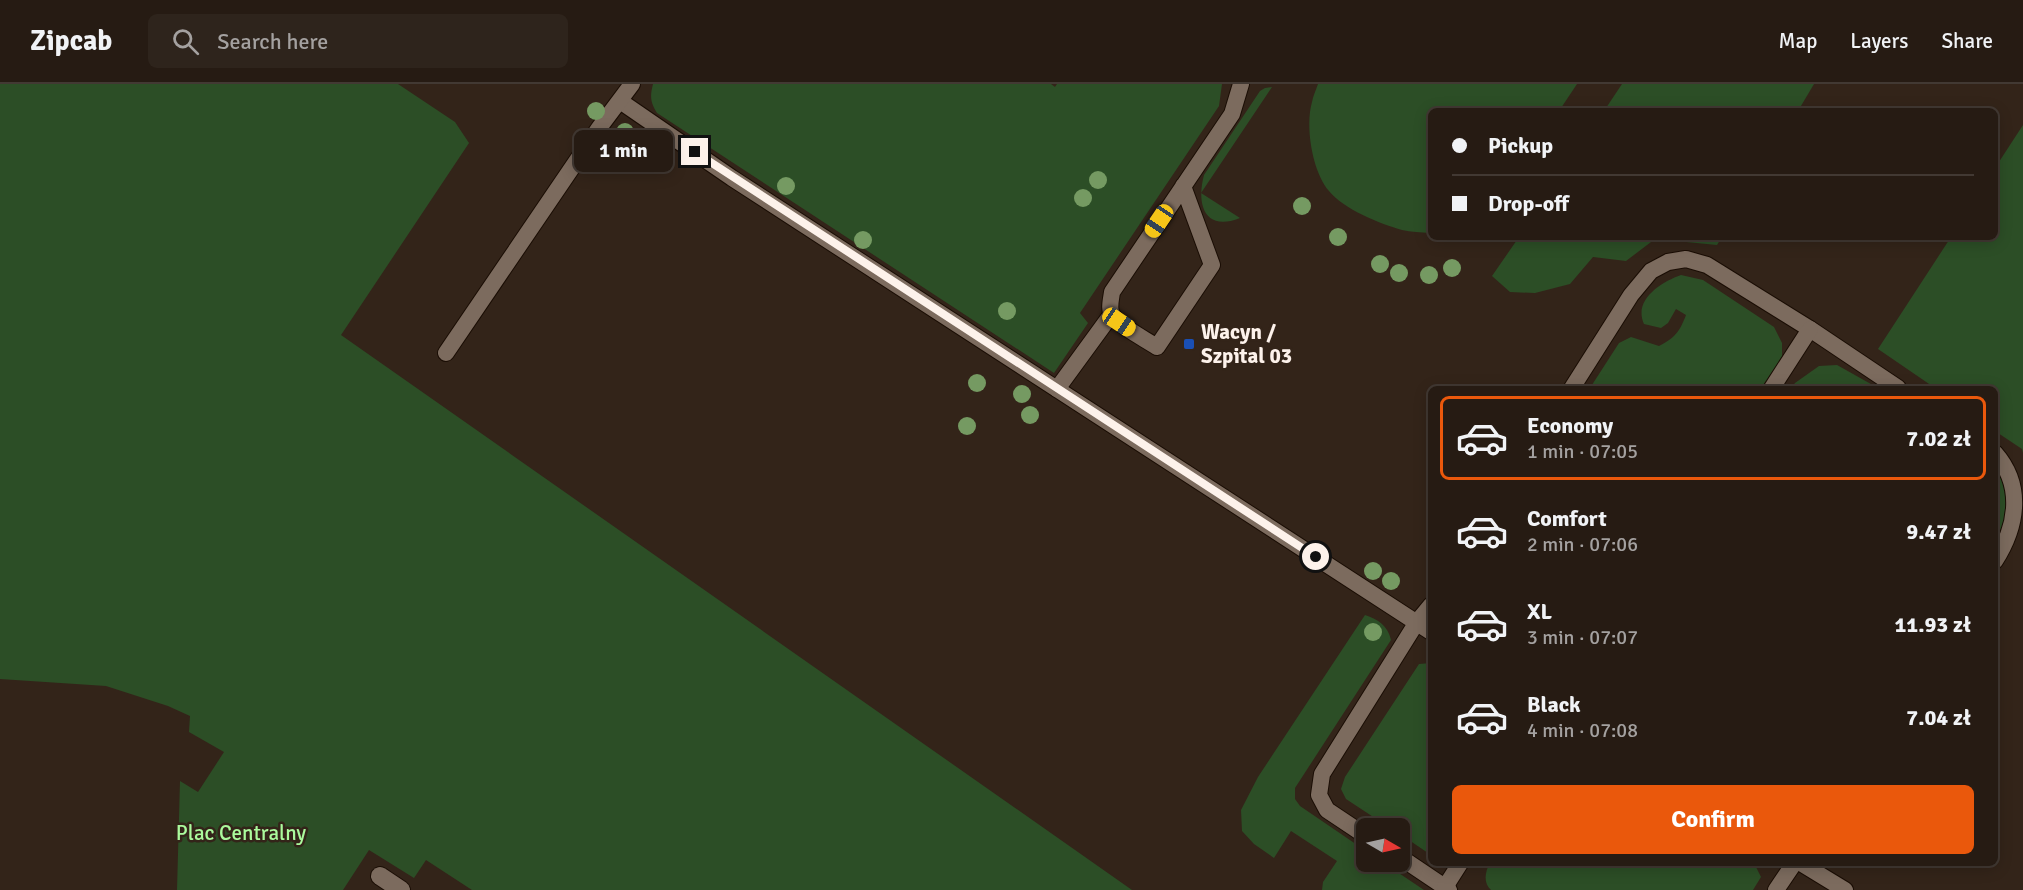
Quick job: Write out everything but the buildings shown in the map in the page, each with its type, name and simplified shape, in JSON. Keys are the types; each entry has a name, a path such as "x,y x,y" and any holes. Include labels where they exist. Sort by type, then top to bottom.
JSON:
{"street":[{"path":"380,876 401,890"}],"lane":[{"path":"446,353 599,128 632,84"},
{"path":"1183,186 1212,265 1157,347 1112,315 1110,304 1112,292 1183,186 1232,114 1241,84"},
{"path":"620,101 732,178 1424,627 1322,774 1319,795 1327,810 1356,829"},
{"path":"1573,386 1631,295 1651,271 1668,262 1686,259 1707,265 1810,329 1895,386"},
{"path":"1058,389 1112,315"},
{"path":"1773,386 1810,329"},
{"path":"1998,456 2010,467 2021,491 2018,519 1998,556"},
{"path":"1410,864 1447,889 1459,866"},
{"path":"1776,890 1794,866"},
{"path":"1804,866 1845,890"}],"green space":[{"name":"Plac Centralny","path":"0,84 398,84 455,122 469,143 341,335 1132,890 472,890 426,860 414,878 369,850 343,890 177,890 180,781 198,792 224,752 189,732 190,716 168,706 106,686 0,679"},
{"path":"653,84 1051,84 1055,87 1057,84 1222,84 1219,106 1080,313 1088,323 1054,373 657,113 651,99"},
{"path":"1318,84 1577,84 1561,108 1428,108 1428,233 1402,230 1373,220 1343,204 1329,191 1314,160 1309,123"},
{"path":"1622,84 1814,84 1800,108 1606,108"},
{"path":"1272,87 1202,192 1204,175 1260,91"},
{"path":"2023,125 2023,453 2022,449 1998,433 1998,386 1932,386 1878,349 1949,240 1998,240 1998,163"},
{"path":"1201,193 1240,218 1218,221 1211,218 1206,213"},
{"path":"1517,240 1654,240 1626,261 1593,257 1570,284 1535,293 1510,292 1492,276"},
{"path":"1665,240 1720,240 1717,245"},
{"path":"1681,275 1703,280 1774,327 1782,343 1782,357 1762,386 1591,386 1619,343 1631,337 1659,346 1669,340 1682,325 1686,315 1676,309 1668,323 1661,328 1644,324 1642,307 1651,293 1665,282"},
{"path":"1837,365 1874,386 1793,386 1819,366"},
{"path":"1998,474 2006,484 2007,519 1998,533"},
{"path":"1365,615 1382,624 1391,640 1295,788 1295,799 1300,806 1356,844 1356,872 1397,872 1424,890 1322,890 1323,882 1337,861 1291,831 1274,858 1254,844 1242,831 1241,810 1258,777"},
{"path":"1428,663 1428,853 1410,841 1410,818 1375,818 1346,799 1341,789 1345,777 1419,664"},
{"path":"1489,866 1756,866 1761,877 1753,890 1491,890 1487,884"}],"place":[{"name":"Wacyn / Szpital 03","path":"1189,344"}],"route":[{"path":"695,152 1316,557"}]}
